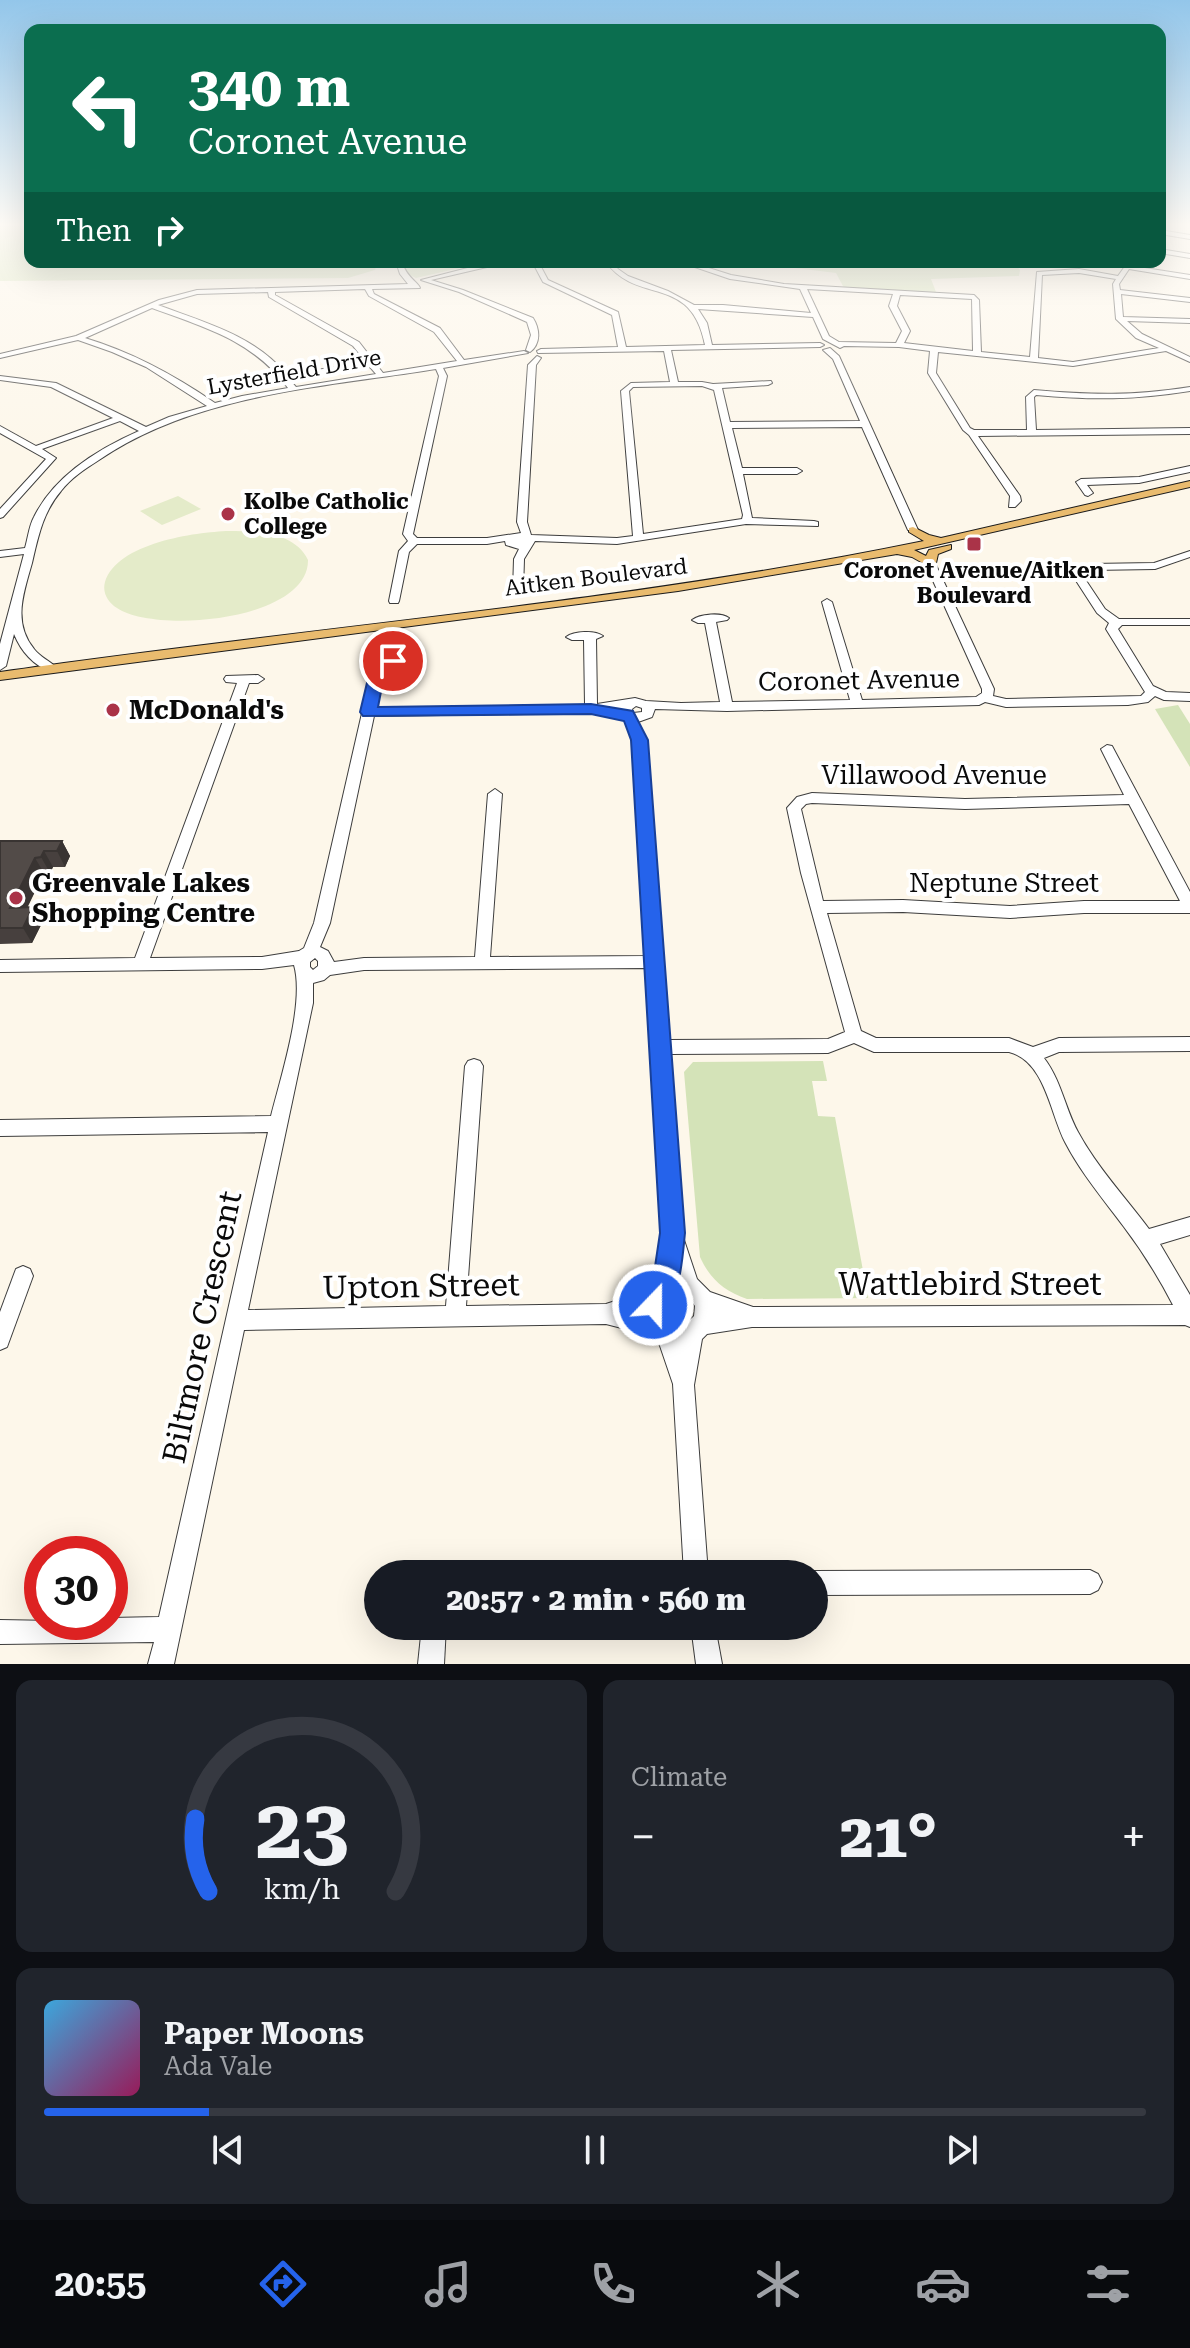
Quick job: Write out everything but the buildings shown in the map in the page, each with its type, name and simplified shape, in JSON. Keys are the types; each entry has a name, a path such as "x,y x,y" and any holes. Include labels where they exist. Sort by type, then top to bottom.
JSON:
{"main road":[{"name":"Aitken Boulevard","path":"0,676 796,569 1000,530 1190,484"},
{"path":"913,530 925,538 949,541"},
{"path":"796,569 907,545 913,541 913,530"},
{"path":"889,553 915,554 930,563 931,555 937,550 972,542 1000,530"}],"street":[{"path":"0,356 78,338 159,303"},
{"path":"283,303 356,344 381,376"},
{"path":"385,303 437,330 463,364"},
{"path":"486,303 530,320 535,329 522,522 527,541 519,559"},
{"path":"591,303 615,314 622,348"},
{"path":"686,303 702,320 709,347"},
{"path":"810,303 913,530"},
{"path":"894,303 906,331 899,345"},
{"path":"976,303 973,326 978,338 977,354"},
{"path":"1034,361 1037,303"},
{"path":"1118,303 1120,319 1133,332 1190,360"},
{"path":"151,305 216,327 251,345 269,357 294,390"},
{"path":"692,307 717,306 776,315 815,315"},
{"path":"1120,319 1190,321"},
{"path":"78,338 135,357 163,371 213,406"},
{"name":"Lysterfield Drive","path":"0,666 38,518 57,489 93,458 144,430 213,406 381,376 561,351 899,345 1073,364 1167,349"},
{"path":"667,347 674,384"},
{"path":"934,349 932,373 967,430 1015,496 1016,501 1012,505"},
{"path":"285,377 373,364"},
{"path":"414,541 408,534 442,379 436,368"},
{"path":"0,378 53,385 144,430"},
{"path":"638,539 625,388 637,384 716,386 768,383"},
{"path":"716,386 748,515 746,521"},
{"path":"1032,433 1030,397 1034,392 1090,397 1146,396 1190,389"},
{"path":"35,449 118,419"},
{"path":"726,425 866,424"},
{"path":"972,433 1186,431 1190,439"},
{"path":"0,515 51,460 2,432"},
{"path":"1088,493 1081,482 1139,480 1190,469"},
{"path":"738,471 797,471"},
{"path":"394,601 404,551 414,541 638,539 746,521 814,524"},
{"path":"518,591 519,559 514,541 522,522"},
{"path":"0,554 30,550"},
{"path":"1190,554 1155,566 1091,567 1079,570 1078,576 1101,611 1117,623 1190,622"},
{"name":"Coronet Avenue","path":"628,712 681,707 966,703 986,696 930,563"},
{"path":"827,602 858,705"},
{"path":"16,606 18,631 27,649 36,660 51,668"},
{"path":"711,619 727,707"},
{"path":"1117,623 1113,627 1114,633 1153,692 1169,697 1190,697"},
{"path":"572,637 593,636 591,709"},
{"name":"Biltmore Crescent","path":"161,1664 380,662"},
{"path":"140,965 244,679"},
{"path":"986,696 1015,703 1135,701 1153,692"},
{"path":"368,712 591,709 628,712 639,740 673,1233 653,1313 683,1385 695,1560"},
{"path":"639,740 646,712"},
{"path":"1107,749 1190,907"},
{"path":"482,963 495,794"},
{"name":"Villawood Avenue","path":"854,1035 818,907 795,814 796,805 802,800 905,800 965,804 1133,799"},
{"name":"Neptune Street","path":"818,907 903,906 992,912 1190,907"},
{"path":"0,966 654,962"},
{"path":"660,1047 828,1046 854,1035 874,1045 1023,1047 1034,1054 1084,1158 1145,1239 1190,1316"},
{"path":"1034,1054 1059,1045 1190,1044"},
{"path":"455,1318 474,1066"},
{"path":"0,1128 279,1124"},
{"path":"1145,1239 1190,1226"},
{"path":"673,1233 705,1316 697,1330 683,1385"},
{"path":"0,1340 23,1276"},
{"path":"660,1292 672,1284 695,1292"},
{"name":"Upton Street","path":"606,1314 660,1292"},
{"name":"Wattlebird Street","path":"695,1292 752,1317"},
{"name":"Upton Street","path":"237,1320 606,1314 662,1330"},
{"name":"Wattlebird Street","path":"697,1330 752,1317 1190,1316"},
{"path":"662,1330 683,1337 697,1330"},
{"path":"828,1583 1090,1582"},
{"path":"0,1632 168,1629"},
{"path":"431,1664 433,1640"},
{"path":"705,1640 709,1664"}],"green space":[{"path":"178,496 201,509 162,525 140,511"},
{"path":"229,531 274,535 294,544 308,560 302,581 284,597 258,609 227,617 194,620 136,616 117,608 106,597 105,582 112,569 141,549 178,537"},
{"path":"1178,705 1190,724 1190,767 1155,709"},
{"path":"823,1061 827,1081 812,1081 818,1116 835,1117 868,1298 747,1299 719,1283 700,1257 684,1072 693,1062"}],"place":[{"name":"Kolbe Catholic College","path":"228,514"},
{"name":"Coronet Avenue/Aitken Boulevard","path":"974,544"},
{"name":"McDonald's","path":"113,710"},
{"name":"Greenvale Lakes Shopping Centre","path":"16,898"}],"route":[{"path":"393,661 380,662 368,712 591,709 627,715 632,720 639,740 673,1233 665,1287 657,1293 653,1305"}]}
